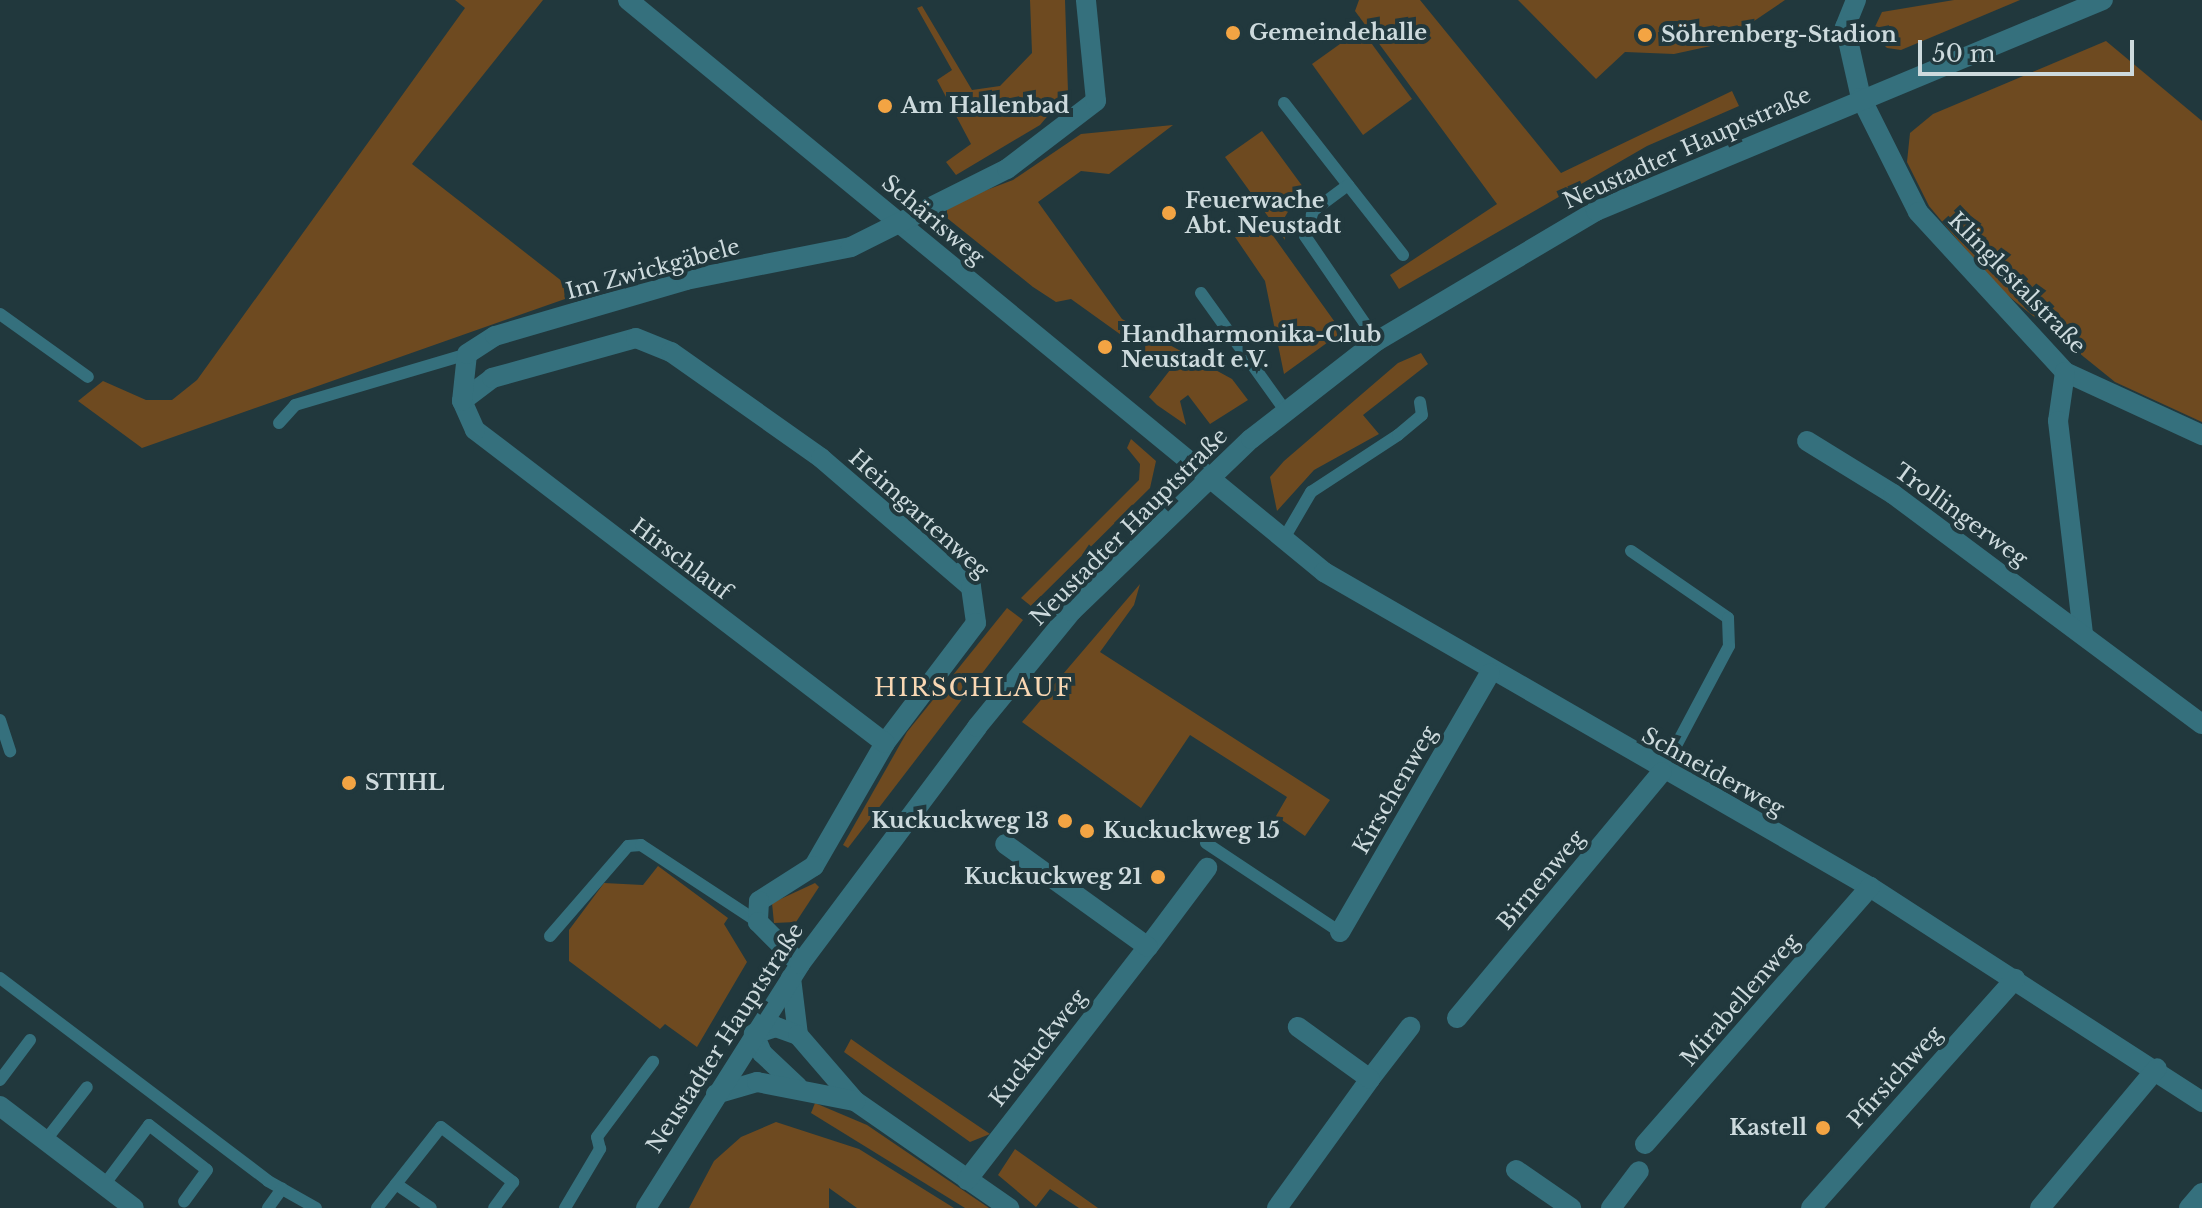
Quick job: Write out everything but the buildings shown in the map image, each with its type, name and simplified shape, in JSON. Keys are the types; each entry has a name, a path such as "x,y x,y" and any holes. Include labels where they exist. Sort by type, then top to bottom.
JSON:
{"street":[{"name":"Schärisweg","path":"628,0 1208,476"},
{"name":"Im Zwickgäbele","path":"467,354 495,336 686,280 851,247 897,219 1007,169 1096,101 1086,0"},
{"name":"Klinglestalstraße","path":"1856,0 1845,27 1861,98 1918,212 2065,372 2202,435"},
{"name":"Neustadter Hauptstraße","path":"645,1205 795,971 1072,611 1208,476 1377,341 1596,211 1861,98 2103,0"},
{"name":"Heimgartenweg","path":"462,401 492,378 636,338 671,352 821,458 971,587 979,604 976,623 885,743 814,866 759,901 758,922"},
{"path":"462,401 467,354"},
{"path":"2065,372 2058,421 2083,634"},
{"name":"Hirschlauf","path":"462,401 475,430 885,743"},
{"name":"Trollingerweg","path":"1807,441 1893,494 2202,724"},
{"name":"Schneiderweg","path":"1208,476 1283,540 1490,673 1870,887 2157,1068 2202,1102"},
{"name":"Kirschenweg","path":"1340,932 1490,673"},
{"name":"Birnenweg","path":"1457,1018 1662,772"},
{"path":"1005,844 1148,947"},
{"name":"Kuckuckweg","path":"967,1180 1207,868"},
{"name":"Mirabellenweg","path":"1645,1144 1870,887"},
{"path":"758,922 795,971 798,1035"},
{"name":"Pfirsichweg","path":"1811,1208 2015,979"},
{"path":"798,1087 762,1053 754,1034 776,1027 798,1035 855,1101 1009,1208"},
{"path":"1298,1027 1370,1079"},
{"path":"1277,1208 1410,1027"},
{"path":"2040,1208 2157,1068"},
{"path":"716,1094 757,1082 798,1087 855,1101"},
{"path":"0,1106 134,1208"},
{"path":"1516,1170 1571,1208"},
{"path":"1611,1208 1639,1171"},
{"path":"2189,1208 2202,1193"}],"lane":[{"path":"1284,103 1403,255"},
{"path":"1348,185 1313,211 1305,236 1377,341"},
{"path":"1201,293 1287,413"},
{"path":"0,314 88,377"},
{"path":"279,423 295,405 467,354"},
{"path":"1283,540 1311,492 1398,435 1422,415 1420,402"},
{"path":"1631,551 1728,618 1729,646 1662,772"},
{"path":"0,720 10,751"},
{"path":"1206,843 1340,932"},
{"path":"550,936 628,846 641,845 758,922"},
{"path":"0,978 282,1189 316,1208"},
{"path":"0,1080 30,1040"},
{"path":"565,1208 600,1149 597,1137 653,1062"},
{"path":"45,1141 87,1087"},
{"path":"104,1185 149,1125 207,1170 184,1202"},
{"path":"377,1208 441,1127 513,1182 494,1208"},
{"path":"396,1184 431,1208"},
{"path":"268,1208 282,1189"}],"shaded area":[{"path":"455,0 543,0 412,164 563,282 565,299 142,448 78,401 103,381 146,400 172,400 197,380 465,8"},
{"path":"1030,0 1065,0 1068,92 1040,125 956,175 946,162 971,144 937,80 952,70 917,8 922,6 972,90 1000,86 1032,53"},
{"path":"1359,0 1420,0 1561,173 1732,91 1739,106 1647,146 1399,289 1390,275 1497,204 1355,11"},
{"name":"Söhrenberg-Stadion","path":"1518,0 1785,0 1720,44 1674,54 1625,52 1596,79"},
{"path":"1954,0 2020,0 1901,50 1887,48 1872,33 1882,12"},
{"path":"1361,29 1412,99 1363,135 1312,64"},
{"path":"2106,41 2202,121 2202,422 2115,382 1996,286 1929,206 1907,162 1910,133 1933,114"},
{"path":"1173,125 1109,174 1081,171 1038,202 1122,319 1232,379 1248,400 1210,424 1188,395 1180,401 1186,425 1149,397 1170,370 1071,299 1056,302 1033,287 947,218 947,205 1013,180 1081,134"},
{"path":"1262,131 1303,187 1283,220 1285,240 1225,157"},
{"path":"1261,219 1342,332 1284,374 1265,281 1235,237"},
{"path":"1421,353 1428,364 1363,415 1379,434 1314,470 1277,511 1270,477 1284,461 1398,363"},
{"path":"1131,439 1156,461 1150,488 1031,606 1021,598 1139,480 1140,464 1127,448"},
{"path":"1140,584 1134,605 1100,652 1330,800 1305,836 1276,816 1287,797 1190,735 1141,808 1022,722"},
{"path":"1007,608 1023,620 848,848 843,845 907,732"},
{"path":"658,866 728,918 724,924 747,962 697,1047 665,1024 660,1029 569,961 569,930 604,883 643,885"},
{"path":"815,883 819,887 796,922 774,923 772,903"},
{"path":"851,1039 990,1134 970,1142 844,1052"},
{"path":"815,1103 867,1125 989,1208 965,1208 811,1113"},
{"path":"776,1122 859,1149 954,1208 857,1208 829,1188 829,1208 689,1208 714,1161 741,1137"},
{"path":"1015,1149 1098,1208 1079,1208 1050,1189 1036,1207 998,1175"}],"place":[{"name":"Gemeindehalle","path":"1233,33"},
{"name":"Söhrenberg-Stadion","path":"1645,35"},
{"name":"Am Hallenbad","path":"885,106"},
{"name":"Feuerwache Abt. Neustadt","path":"1169,213"},
{"name":"Handharmonika-Club Neustadt e.V.","path":"1105,347"},
{"name":"STIHL","path":"349,783"},
{"name":"Kuckuckweg 13","path":"1065,821"},
{"name":"Kuckuckweg 15","path":"1087,831"},
{"name":"Kuckuckweg 21","path":"1158,877"},
{"name":"Kastell","path":"1823,1128"}],"district":[{"name":"HIRSCHLAUF","path":"974,688"}]}
